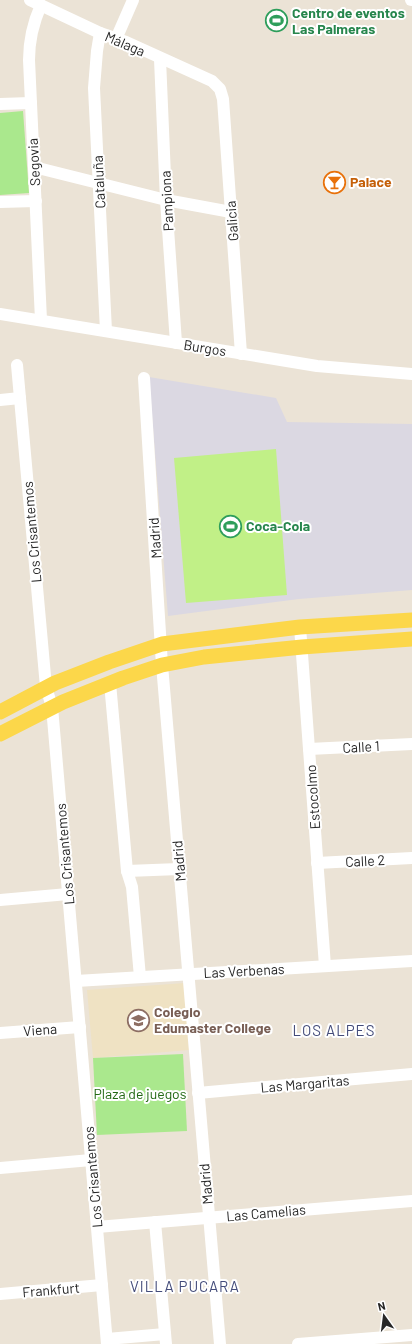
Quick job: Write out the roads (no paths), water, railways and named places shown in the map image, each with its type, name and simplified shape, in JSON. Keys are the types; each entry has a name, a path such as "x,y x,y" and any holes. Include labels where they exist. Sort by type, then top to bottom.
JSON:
{"main road":[{"path":"0,712 46,687 109,662 162,644 300,627 412,620"},
{"path":"0,734 52,707 110,683 162,665 204,658 302,647 412,639"}],"street":[{"path":"116,39 133,0"},
{"name":"Málaga","path":"35,3 100,33 212,81 220,88"},
{"name":"Segovia","path":"35,3 33,28 29,49 41,320"},
{"name":"Cataluña","path":"100,33 96,58 94,88 106,331"},
{"name":"Pampiona","path":"160,59 166,200 176,343"},
{"name":"Galicia","path":"220,88 231,212 241,354"},
{"path":"0,104 31,103"},
{"path":"34,167 166,200 231,212"},
{"path":"0,202 36,201"},
{"name":"Burgos","path":"0,314 317,366 412,374"},
{"name":"Los Crisantemos","path":"17,365 46,687 52,707 107,1342"},
{"name":"Madrid","path":"144,378 162,644 162,665 220,1344"},
{"path":"0,400 20,398"},
{"name":"Estocolmo","path":"300,627 325,966"},
{"path":"110,683 127,871 132,887 140,977"},
{"name":"Calle 1","path":"309,750 412,744"},
{"name":"Calle 2","path":"317,863 412,858"},
{"path":"127,871 179,868"},
{"path":"0,900 68,894"},
{"name":"Las Verbenas","path":"76,981 412,961"},
{"name":"Viena","path":"0,1033 80,1027"},
{"name":"Las Margaritas","path":"198,1093 412,1074"},
{"path":"0,1168 91,1160"},
{"name":"Las Camelias","path":"97,1227 412,1201"},
{"path":"107,1342 166,1339 155,1222"},
{"name":"Frankfurt","path":"0,1294 102,1286"},
{"path":"298,1344 412,1335"}],"water":[{"name":"Centro de eventos Las Palmeras","path":"268,13 283,20 285,22 284,26 281,28 265,20"}],"place":[{"name":"Centro de eventos Las Palmeras","path":"276,21"},
{"name":"Palace","path":"335,182"},
{"name":"Coca-Cola","path":"231,526"},
{"name":"Colegio Edumaster College","path":"139,1020"}],"district":[{"name":"LOS ALPES","path":"334,1031"},
{"name":"VILLA PUCARA","path":"185,1287"}],"park label":[{"name":"Plaza de juegos","path":"140,1094"}]}
